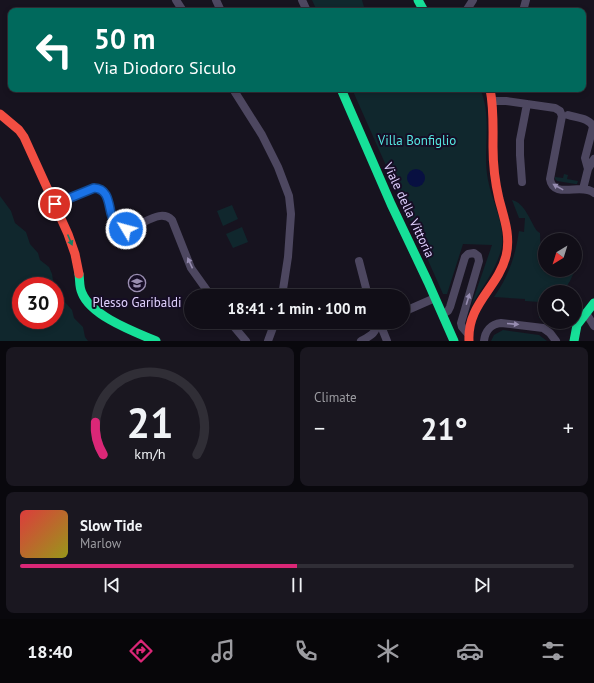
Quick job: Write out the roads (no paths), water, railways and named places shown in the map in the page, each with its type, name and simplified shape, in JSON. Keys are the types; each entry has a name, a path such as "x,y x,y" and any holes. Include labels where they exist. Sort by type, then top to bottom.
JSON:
{"street":[{"path":"235,92 262,135 278,167 289,196 291,214 288,257 283,289"},
{"name":"Viale della Vittoria","path":"342,92 391,204 454,341"},
{"path":"469,338 472,317 500,270 506,258 508,247 508,230 499,197 494,165 491,92"},
{"path":"492,101 506,101 555,108 561,113 551,182 557,189 564,191 583,188 589,189 594,193"},
{"path":"522,182 520,140 527,104"},
{"path":"0,114 19,130 24,137 55,204 73,248 79,274 79,286 85,298 90,304 112,320 156,341"},
{"path":"568,115 588,120 593,125 593,132 585,158 588,169"},
{"path":"583,188 588,169 594,159"},
{"path":"55,204 97,188 105,193 110,206 112,220 120,228 130,228 159,216 167,216 172,220 192,268 206,289"},
{"path":"442,314 448,311 450,307 465,257 468,254 474,253 478,256 479,261 461,323 469,338"},
{"path":"359,261 366,289"},
{"path":"410,309 435,298"},
{"path":"574,341 578,325 594,303"},
{"path":"586,314 594,326"},
{"path":"484,341 485,335 489,329 494,325 501,323 543,328 550,333 556,341"},
{"path":"236,329 246,341"},
{"path":"267,340 272,329"},
{"path":"361,341 372,335 376,329"},
{"path":"382,329 387,341"}],"place":[{"name":"Plesso Garibaldi","path":"137,283"}],"park label":[{"name":"Villa Bonfiglio","path":"417,140"}]}
